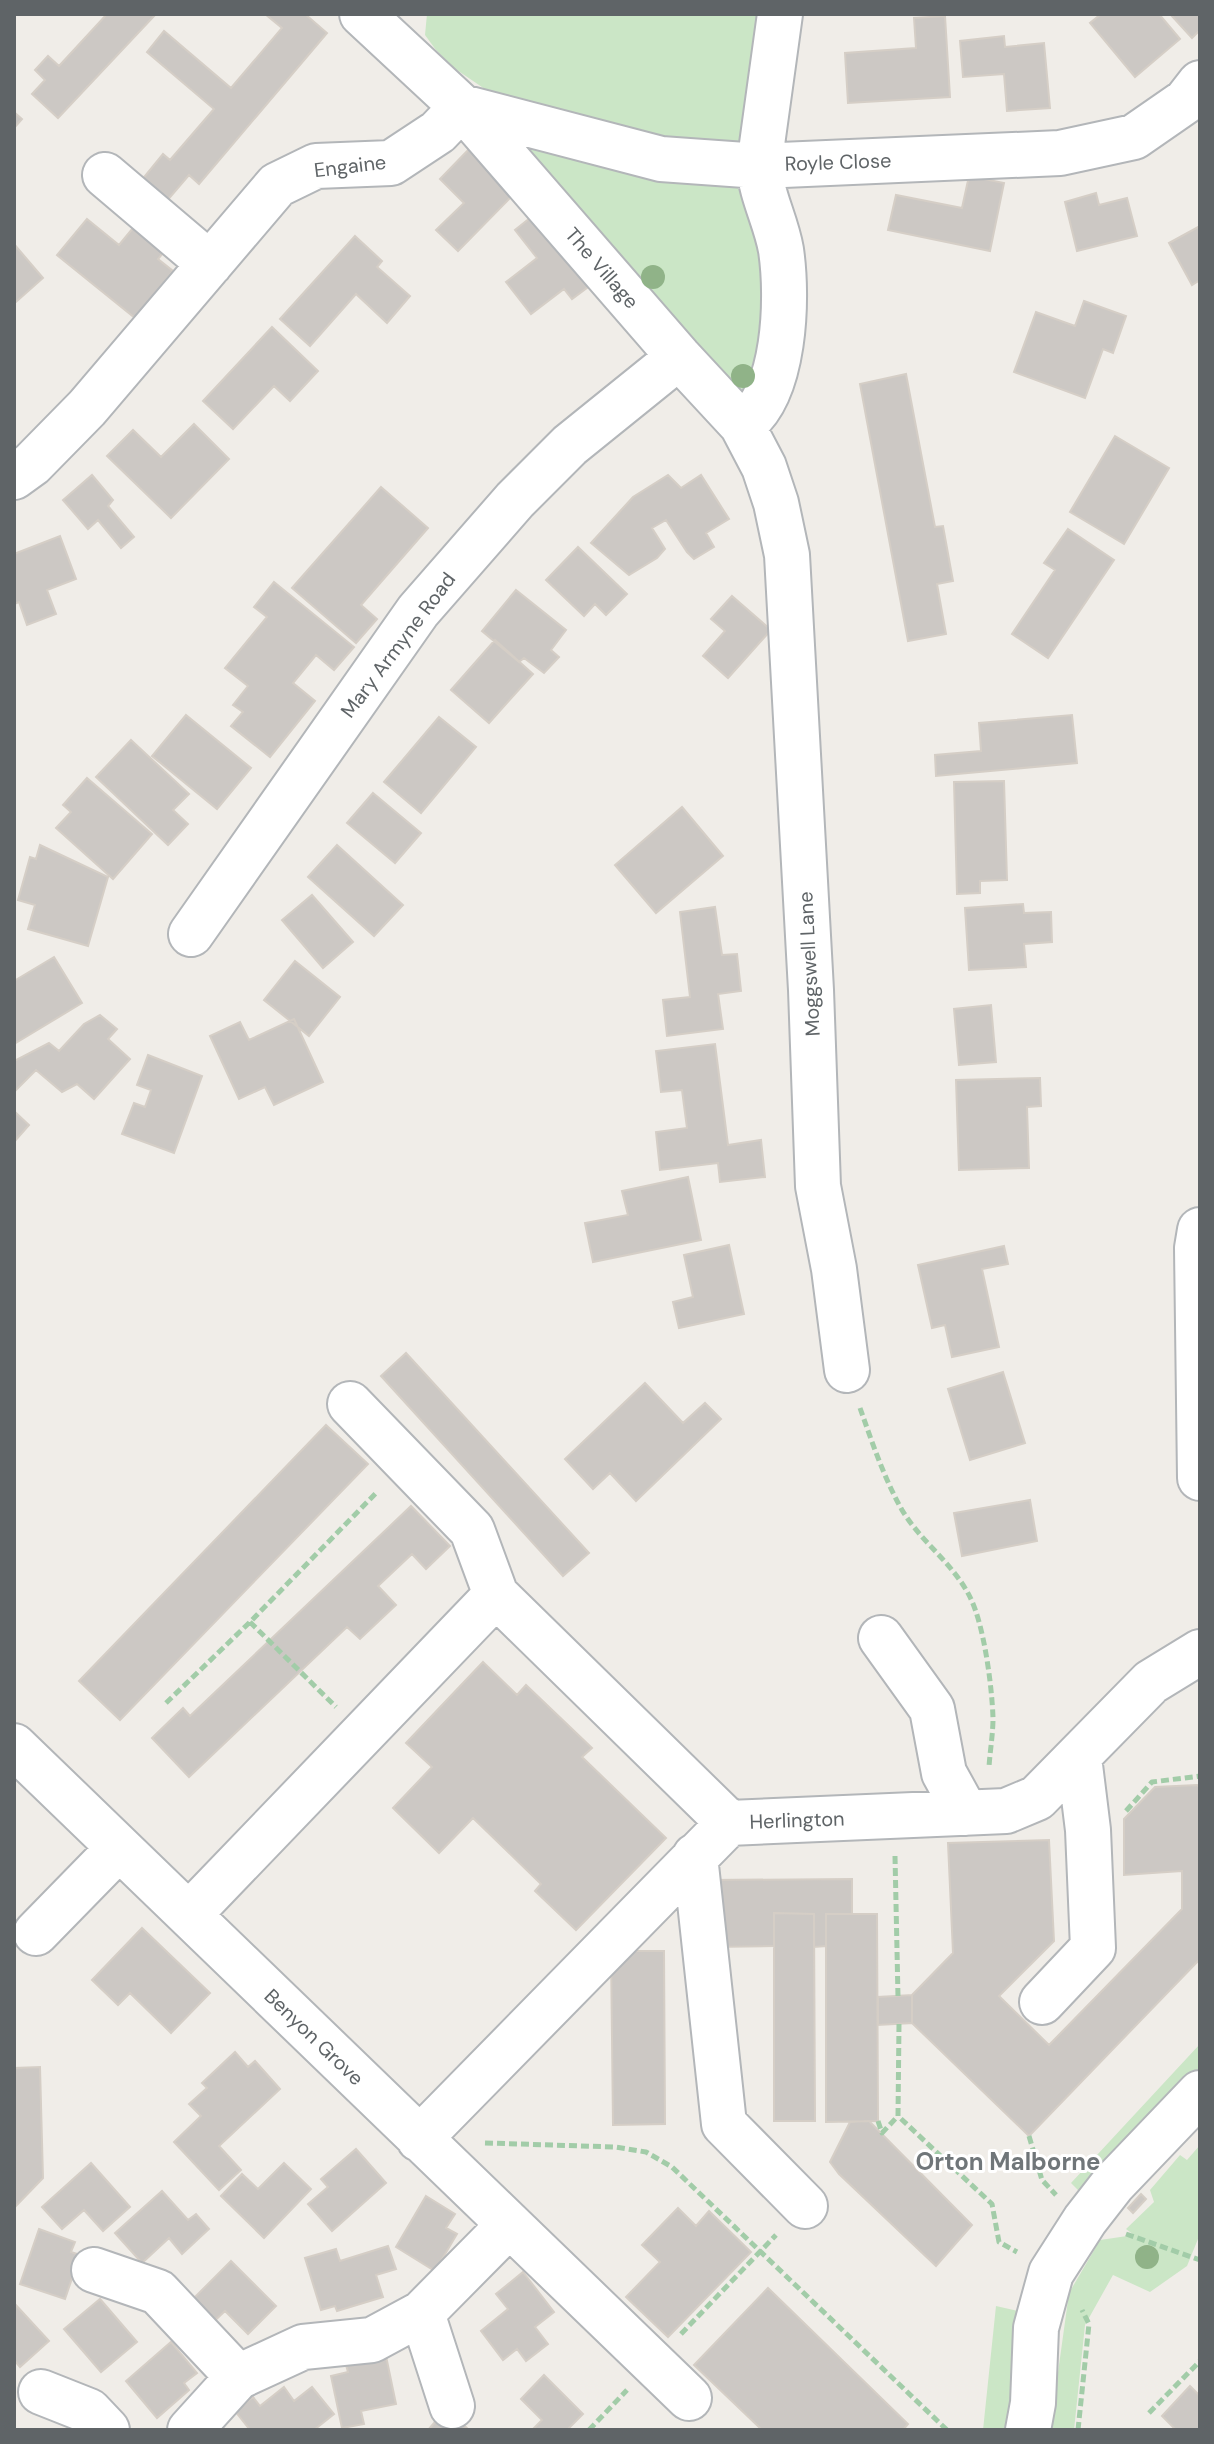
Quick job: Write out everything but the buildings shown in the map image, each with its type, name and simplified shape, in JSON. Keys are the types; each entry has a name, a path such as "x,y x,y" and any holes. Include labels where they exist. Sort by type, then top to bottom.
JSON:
{"street":[{"path":"742,425 754,417 764,401 782,347 785,294 781,247 760,183 759,166 780,14"},
{"name":"The Village","path":"379,19 462,107 742,425 764,467 776,503 787,555"},
{"name":"Royle Close","path":"462,107 661,159 759,166 1060,153 1134,137 1186,101 1200,83"},
{"name":"Engaine","path":"14,477 32,464 87,408 277,185 316,166 391,163 438,132 462,107"},
{"path":"105,175 210,264"},
{"name":"Mary Armyne Road","path":"191,934 418,611 515,500 570,445 679,357"},
{"name":"Moggswell Lane","path":"787,555 811,990 818,1186 834,1269 847,1370"},
{"path":"1200,1230 1197,1248 1200,1478"},
{"path":"350,1404 472,1530 496,1595 729,1823"},
{"path":"202,1901 306,1812 362,1733 496,1595"},
{"path":"881,1638 932,1709 944,1773 976,1812"},
{"name":"Herlington","path":"419,2139 729,1823 1006,1811 1037,1798 1151,1682 1200,1652"},
{"name":"Benyon Grove","path":"14,1746 689,2398"},
{"path":"1042,2002 1093,1948 1088,1830 1079,1757"},
{"path":"36,1933 119,1848"},
{"path":"695,1856 724,2124 805,2206"},
{"path":"1028,2430 1033,2403 1036,2328 1051,2273 1113,2184 1200,2093"},
{"path":"190,2430 238,2377 303,2347 372,2340 422,2313 509,2225"},
{"path":"94,2270 158,2292 238,2377"},
{"path":"422,2313 452,2406"},
{"path":"41,2392 89,2411 107,2430"}],"path":[{"path":"847,1370 875,1452 902,1510 923,1538 945,1559 970,1598 983,1634 993,1717 976,1812"},
{"path":"166,1703 406,1462"},
{"path":"250,1622 362,1733"},
{"path":"1088,1830 1110,1828 1152,1782 1200,1776"},
{"path":"893,1815 898,1997"},
{"path":"878,2121 882,2133 898,2116 899,2024"},
{"path":"898,2116 992,2204 999,2242"},
{"path":"1029,2136 1042,2180"},
{"path":"475,2143 615,2147 646,2152 672,2167 947,2430"},
{"path":"589,2430 805,2206"},
{"path":"1085,2220 1200,2260"},
{"path":"1149,2413 1200,2361"}],"green space":[{"path":"427,14 770,14 751,150 711,155 501,100 454,68 436,50 425,35"},
{"path":"523,145 729,180 749,199 775,274 747,405"},
{"path":"1200,2044 1200,2070 1084,2196 1071,2183"},
{"path":"1200,2145 1200,2234 1187,2266 1150,2292 1113,2275 1085,2325 1074,2430 1050,2430 1069,2293 1100,2240 1134,2235 1126,2229 1154,2202 1150,2190 1180,2155 1187,2160"},
{"path":"996,2306 1018,2311 1007,2430 983,2430"}],"district":[{"name":"Orton Malborne","path":"1008,2161"}]}
